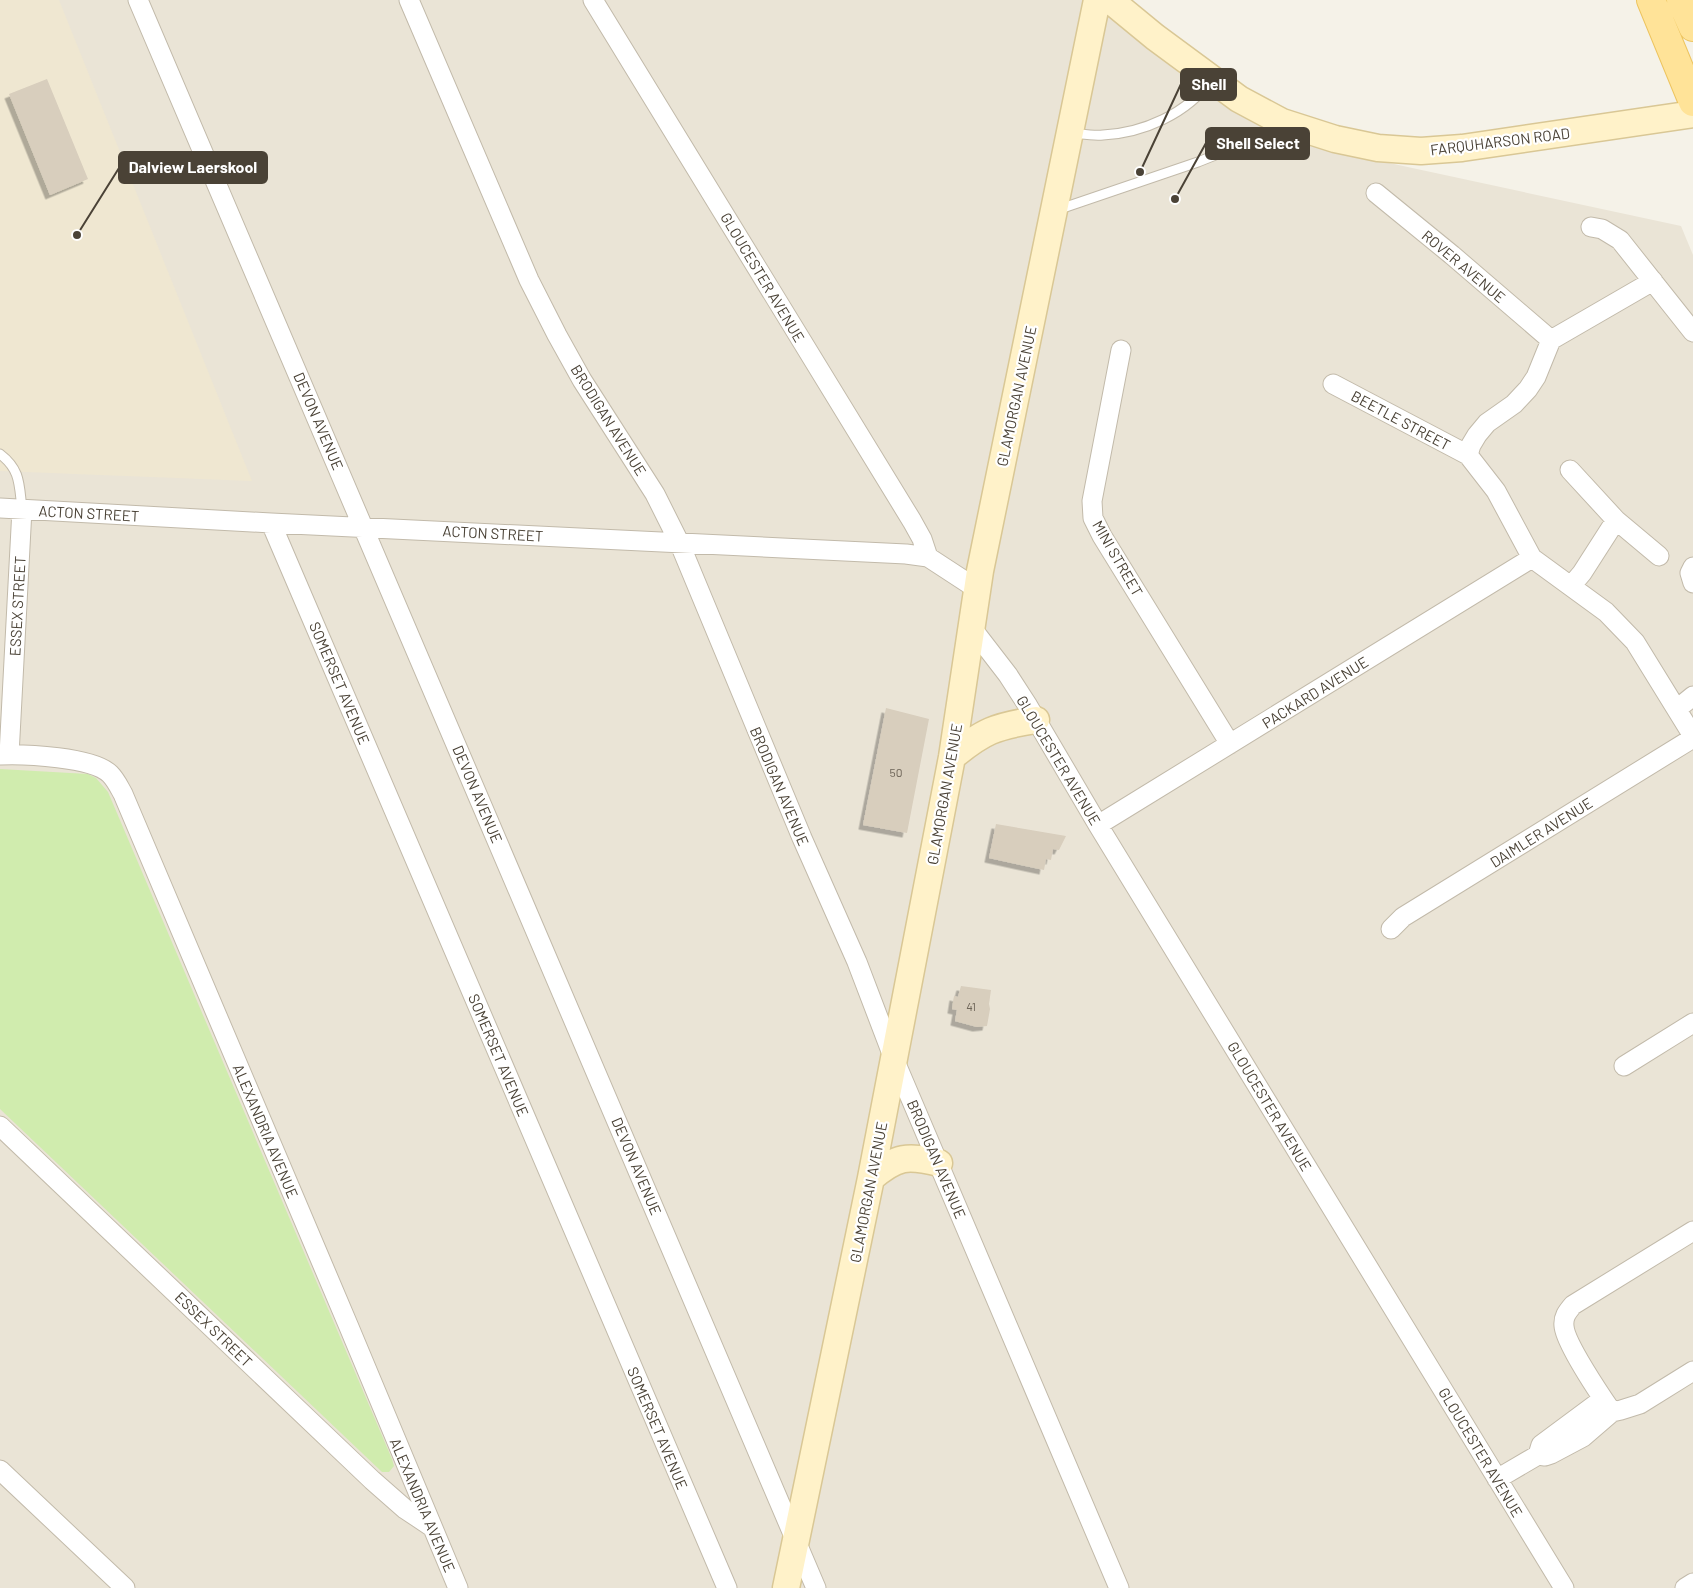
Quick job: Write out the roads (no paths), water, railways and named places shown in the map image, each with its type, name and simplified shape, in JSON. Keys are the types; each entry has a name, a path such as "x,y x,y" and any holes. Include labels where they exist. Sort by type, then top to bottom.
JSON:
{"main road":[{"path":"1650,0 1693,102"},
{"path":"1682,0 1693,27"}],"street":[{"name":"DEVON AVENUE","path":"138,0 816,1588"},
{"name":"BRODIGAN AVENUE","path":"410,0 529,280 582,380 655,494 678,542 802,838 857,962 894,1059 1119,1588"},
{"name":"GLOUCESTER AVENUE","path":"593,0 912,521 922,539 928,557"},
{"name":"GLAMORGAN AVENUE","path":"786,1588 871,1178 952,757 977,589 1097,0"},
{"name":"FARQUHARSON ROAD","path":"1110,0 1239,99 1282,122 1335,139 1378,148 1421,151 1462,148 1693,114"},
{"name":"ROVER AVENUE","path":"1376,193 1452,254 1551,340"},
{"path":"1591,227 1602,229 1620,240 1693,332"},
{"path":"1653,280 1551,340 1536,377 1528,390 1514,404 1487,423 1471,445 1468,455 1496,491 1532,558 1606,612 1635,642 1693,737"},
{"name":"MINI STREET","path":"1121,350 1092,501 1093,518 1102,536 1230,744"},
{"name":"BEETLE STREET","path":"1333,384 1468,455"},
{"path":"1570,470 1616,520 1659,556"},
{"name":"ACTON STREET","path":"0,508 906,554 928,557 977,589"},
{"name":"ESSEX STREET","path":"4,755 22,509"},
{"path":"1571,586 1582,573 1616,520"},
{"name":"SOMERSET AVENUE","path":"271,523 727,1588"},
{"name":"PACKARD AVENUE","path":"1098,825 1532,558"},
{"path":"1693,566 1690,573 1693,583"},
{"name":"GLOUCESTER AVENUE","path":"972,627 1008,676 1036,720 1098,825 1564,1588"},
{"path":"1677,709 1693,696"},
{"path":"952,757 984,732 1007,724 1036,720"},
{"name":"DAIMLER AVENUE","path":"1391,929 1403,917 1693,737"},
{"name":"ALEXANDRIA AVENUE","path":"4,755 89,763 110,774 123,794 458,1588"},
{"path":"1624,1066 1693,1023"},
{"name":"ESSEX STREET","path":"0,1126 358,1467 405,1509 432,1527"},
{"path":"871,1178 885,1166 907,1158 920,1158 939,1163"},
{"path":"1693,1231 1573,1305 1565,1313 1564,1325 1566,1337 1608,1405 1622,1410 1640,1404 1693,1371"},
{"path":"1497,1479 1538,1455 1542,1445 1583,1437 1608,1405"},
{"path":"0,1470 125,1588"},
{"path":"1685,1588 1693,1583"}],"lane":[{"path":"1070,133 1101,136 1122,133 1157,122 1181,110 1199,96 1212,80"},
{"path":"1054,211 1198,162 1243,144 1282,122"},
{"path":"0,454 11,462 18,478 22,509"}],"place":[{"name":"Shell","path":"1140,172"},
{"name":"Shell Select","path":"1175,199"},
{"name":"Dalview Laerskool","path":"77,235"}]}
